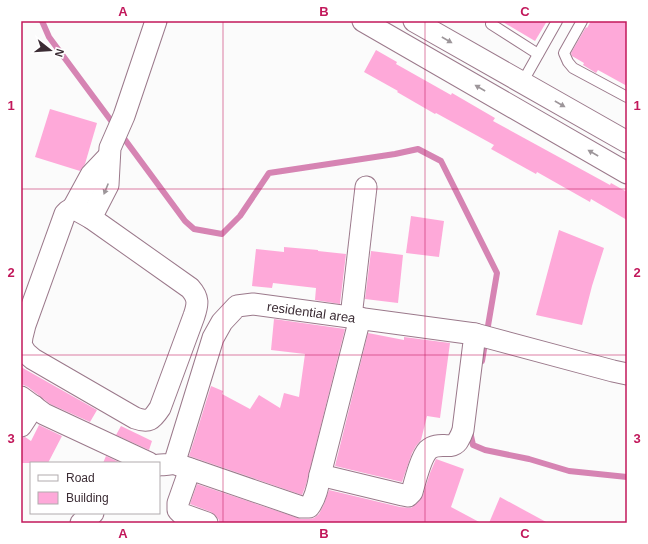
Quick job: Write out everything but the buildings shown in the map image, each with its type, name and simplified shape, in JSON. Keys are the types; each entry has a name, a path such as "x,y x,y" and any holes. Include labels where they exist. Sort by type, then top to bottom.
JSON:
{"street":[{"path":"73,208 91,218 190,288 196,294 198,302 194,316 160,408 156,415 150,420 144,421 135,418 33,359 26,353 21,345 25,325 65,214 73,208 91,175 109,152 124,116 156,21"},
{"path":"363,21 627,173"},
{"path":"414,21 627,142"},
{"path":"91,218 108,185 109,152"},
{"path":"174,466 301,507 309,507 312,503 320,475 356,317 366,187"},
{"name":"residential area","path":"207,523 182,514 178,510 174,466 213,338 222,322 237,306 253,304 476,334 627,374"},
{"path":"320,475 408,496 412,492 424,456 428,450 438,445 454,445 459,440 462,430 476,334"},
{"path":"21,426 28,402 44,414 147,462"},
{"path":"81,523 92,514"}],"lane":[{"path":"522,83 557,21"},
{"path":"582,21 564,53 568,62 573,68 627,97"},
{"path":"491,24 538,54"}],"waterway":[{"path":"42,21 49,37 115,126"},
{"path":"120,133 185,221 194,229 222,234 240,216 269,173 395,154 418,149 441,161 497,273 482,361"},
{"path":"471,431 473,445 485,450 529,459 569,471 627,477"}]}
